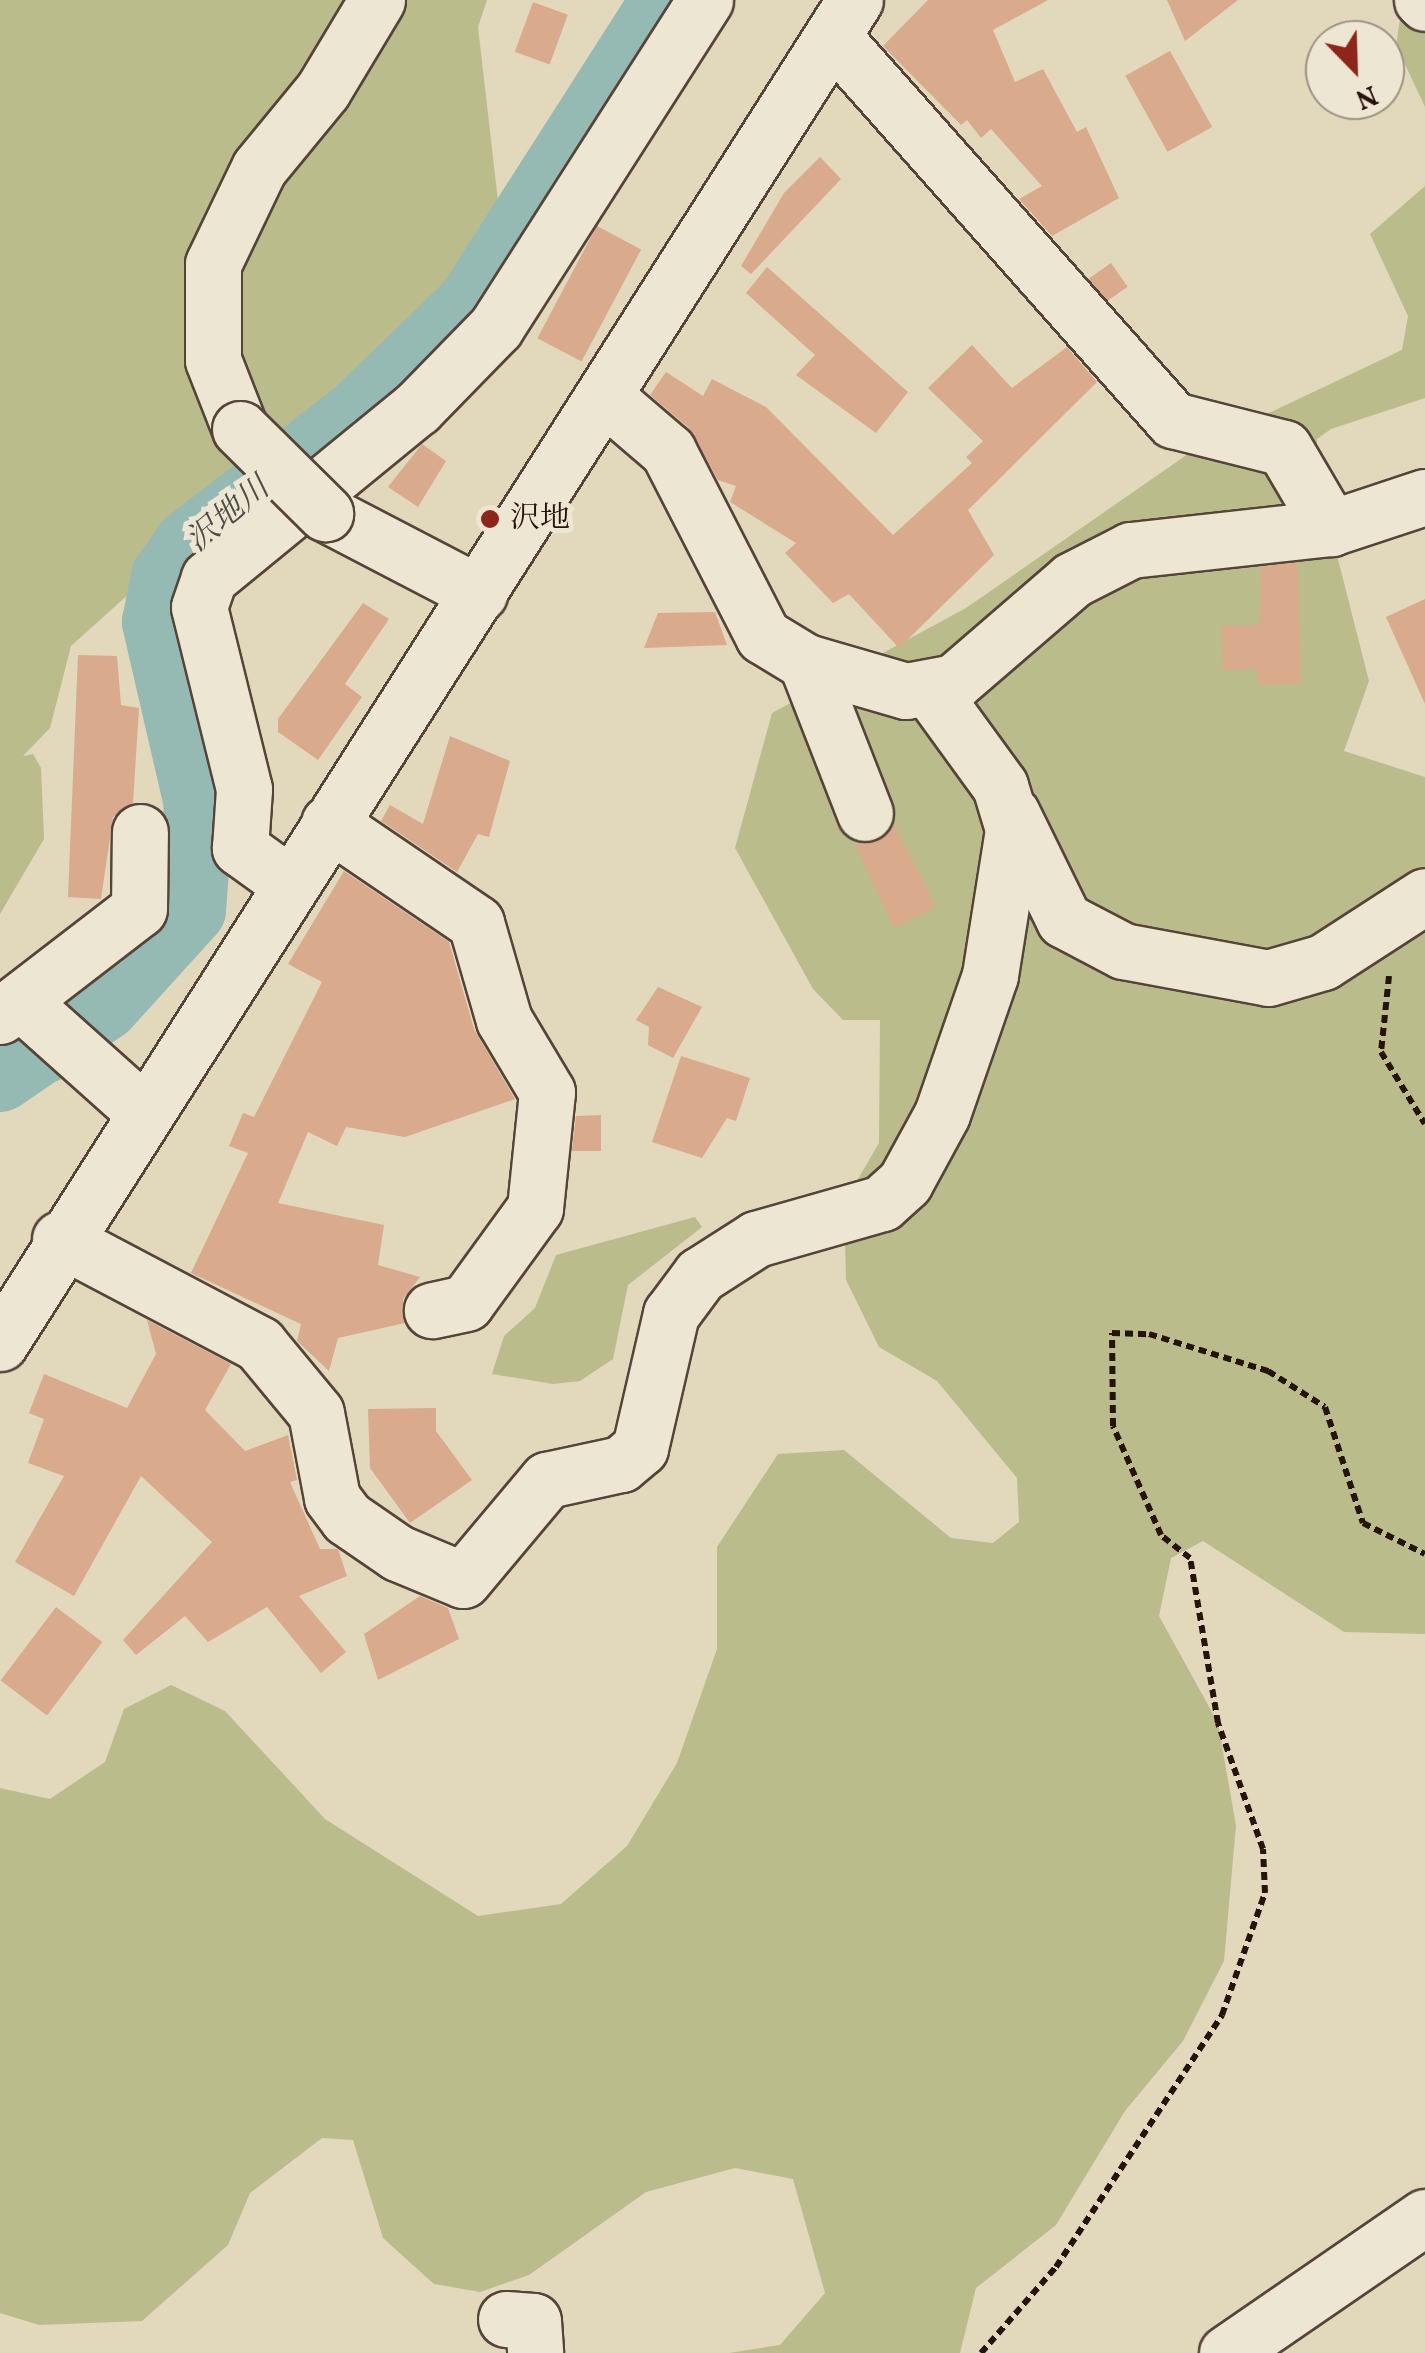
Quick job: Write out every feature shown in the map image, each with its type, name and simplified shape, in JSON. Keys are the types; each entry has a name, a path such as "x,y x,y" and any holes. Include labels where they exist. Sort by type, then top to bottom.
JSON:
{"street":[{"path":"377,0 259,168 213,264 213,360 240,429 325,513 479,593"},
{"path":"290,884 240,848 244,789 199,608 209,578 417,408 496,327 705,0"},
{"path":"0,1344 60,1240 845,19 1173,420 1284,448 1332,528"},
{"path":"605,396 668,451 764,636 806,662 874,685 931,691 980,665 1072,580 1131,550 1332,528 1425,497"},
{"path":"806,662 864,813"},
{"path":"931,691 1012,814 1064,920 1122,951 1268,978 1323,962 1416,902"},
{"path":"60,1240 259,1344 316,1413 332,1498 348,1518 398,1554 463,1580 547,1480 620,1464 640,1448 671,1314 722,1255 862,1212 905,1182 977,1027 1012,814"},
{"path":"329,823 476,924 504,1020 547,1092 535,1208 466,1302 432,1310"},
{"path":"140,832 139,909 36,1024 143,1111"},
{"path":"1226,2353 1425,2217"}],"path":[{"path":"1416,902 1380,1012 1381,1052 1425,1124"},
{"path":"981,2353 1056,2267 1222,2015 1264,1893 1263,1848 1218,1724 1190,1558 1160,1534 1113,1426 1112,1334 1149,1334 1268,1371 1325,1408 1364,1522 1425,1554"}],"green space":[{"path":"0,0 487,0 478,27 501,227 336,408 71,646 50,728 23,756 33,754 41,768 44,839 0,914"},
{"path":"1425,0 1425,107 1405,64 1405,20 1400,20 1401,13"},
{"path":"1425,186 1425,398 1331,429 1317,439 1316,473 1369,681 1344,751 1425,777 1425,1634 1344,1632 1203,1541 1171,1558 1159,1616 1218,1723 1236,1826 1224,1961 1183,2041 1125,2111 1056,2225 976,2288 960,2353 729,2353 780,2345 825,2293 793,2179 735,2168 646,2192 529,2275 480,2292 434,2284 383,2238 353,2140 322,2138 250,2193 228,2245 142,2321 39,2325 0,2313 0,1788 50,1799 105,1762 124,1709 171,1685 225,1711 325,1819 478,1916 561,1904 627,1846 677,1763 717,1649 717,1547 778,1454 844,1450 951,1538 993,1543 1019,1522 1017,1478 937,1381 879,1347 846,1280 844,1203 879,1143 880,1020 843,1020 813,989 735,848 772,713 966,608 1201,445 1402,350 1408,316 1370,234"},
{"path":"16,1022 73,1074 0,1106 0,1029"},
{"path":"695,1217 702,1227 628,1285 613,1359 580,1381 553,1384 492,1374 504,1336 535,1308 556,1255"}],"building":[{"path":"928,0 1048,0 993,30 1015,82 1043,69 1077,132 1086,127 1119,198 1052,236 1019,199 1042,186 991,129 981,138 967,120 961,125 883,46"},
{"path":"1167,0 1238,0 1185,41"},
{"path":"533,2 568,15 550,64 515,52"},
{"path":"1170,51 1212,127 1168,152 1125,76"},
{"path":"820,157 841,179 751,274 741,266 784,193"},
{"path":"597,226 641,249 582,362 537,338"},
{"path":"1111,263 1128,287 1106,302 1089,278"},
{"path":"767,267 908,392 876,433 796,375 815,355 746,293"},
{"path":"972,345 1012,388 1067,347 1097,382 968,510 994,555 899,648 849,594 833,603 785,553 796,543 730,502 736,486 718,480 689,428 650,395 666,372 703,396 712,379 766,407 893,535 972,463 966,457 983,441 928,388"},
{"path":"422,444 446,461 418,507 388,487"},
{"path":"1298,563 1301,684 1259,685 1257,669 1223,670 1221,626 1259,625 1261,567"},
{"path":"1425,599 1425,704 1386,617"},
{"path":"363,603 389,619 345,684 362,697 318,760 278,732 278,719"},
{"path":"715,612 727,645 644,648 658,613"},
{"path":"78,655 117,656 121,705 139,708 133,803 113,817 101,899 68,897"},
{"path":"450,736 510,761 489,837 478,834 457,872 381,821 390,805 423,824"},
{"path":"894,824 936,907 894,928 855,844 877,842"},
{"path":"344,871 449,942 474,1029 515,1099 405,1137 346,1127 337,1146 308,1132 278,1203 384,1225 378,1265 420,1277 403,1299 405,1323 338,1338 329,1371 297,1341 301,1324 191,1273 248,1153 229,1146 243,1113 254,1117 322,982 288,964"},
{"path":"658,987 702,1007 673,1058 648,1045 649,1027 636,1020"},
{"path":"681,1056 750,1078 736,1121 727,1118 702,1158 652,1142"},
{"path":"601,1115 601,1151 572,1151 576,1116"},
{"path":"147,1320 231,1364 205,1410 245,1451 288,1435 297,1480 290,1482 320,1549 338,1549 347,1576 299,1596 346,1652 321,1673 267,1607 208,1642 185,1616 136,1655 123,1640 212,1542 141,1476 74,1596 15,1562 64,1476 28,1463 44,1419 29,1413 44,1374 127,1408 156,1354"},
{"path":"436,1408 436,1431 472,1480 410,1523 370,1468 368,1409"},
{"path":"420,1596 448,1608 459,1639 378,1680 364,1634"},
{"path":"56,1607 102,1642 47,1715 1,1680"}],"waterway":[{"name":"沢地川","path":"0,1077 105,1005 191,910 199,804 157,622 166,577 189,544 357,415 471,305 666,0"}],"place":[{"name":"沢地","path":"490,519"}]}
